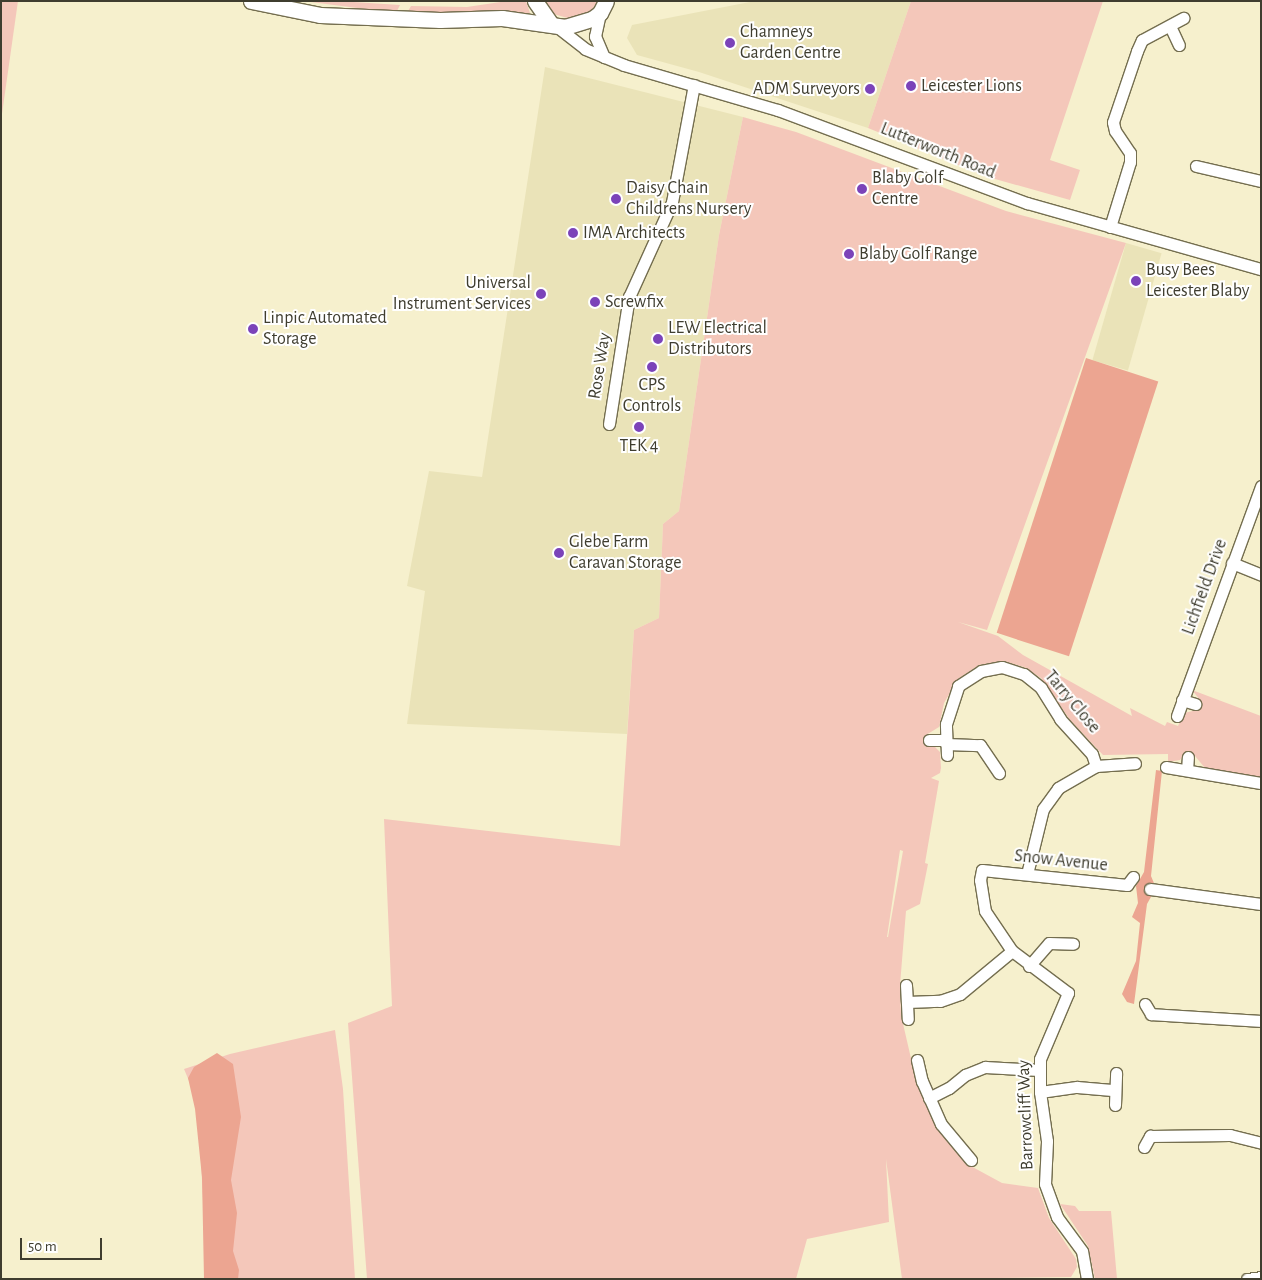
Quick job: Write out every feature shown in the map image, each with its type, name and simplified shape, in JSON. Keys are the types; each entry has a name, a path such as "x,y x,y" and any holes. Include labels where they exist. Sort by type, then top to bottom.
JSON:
{"main road":[{"path":"251,1 342,17 502,18 554,25 584,23 606,6"},
{"path":"535,1 554,25"}],"street":[{"path":"604,57 596,36 606,6"},
{"path":"1110,227 1130,162 1130,153 1114,128 1115,114 1142,40 1184,18"},
{"name":"Lutterworth Road","path":"554,25 585,49 604,57 874,144 998,194 1261,269"},
{"path":"1170,26 1180,45"},
{"name":"Rose Way","path":"609,424 629,297 672,202 694,85"},
{"path":"1196,166 1261,181"},
{"name":"Lichfield Drive","path":"1177,716 1261,486"},
{"path":"1232,563 1261,574"},
{"name":"Tarry Close","path":"946,746 949,711 958,686 981,671 1002,668 1024,674 1041,688 1060,719 1092,754 1096,766"},
{"path":"1182,700 1195,704"},
{"path":"929,740 946,746 980,745 999,773"},
{"path":"1187,770 1188,757"},
{"path":"1027,874 1036,831 1050,797 1069,780 1096,766 1135,762"},
{"path":"1166,767 1261,783"},
{"name":"Snow Avenue","path":"982,870 1127,885 1133,877"},
{"name":"Barrowcliff Way","path":"982,870 980,888 985,911 1012,951 1029,966 1068,993 1043,1046 1039,1070 1046,1141 1045,1184 1049,1199 1082,1251 1087,1279"},
{"path":"1150,889 1261,904"},
{"path":"1029,966 1048,943 1073,944"},
{"path":"907,1002 940,1000 960,994 1012,951"},
{"path":"906,985 908,1019"},
{"path":"1147,1014 1261,1020"},
{"path":"917,1060 929,1098 941,1124 971,1160"},
{"path":"929,1098 949,1088 965,1075 986,1068 1039,1070"},
{"path":"1115,1105 1116,1073"},
{"path":"1040,1092 1077,1087 1115,1090"},
{"path":"1143,1126 1150,1136"},
{"path":"1150,1136 1230,1135 1261,1143"},
{"path":"1144,1147 1150,1136"},
{"path":"1247,1279 1261,1277"}],"shaded area":[{"path":"1,1 18,1 1,121"},
{"path":"303,1 338,1 400,5 396,13"},
{"path":"507,1 526,1 530,13 407,13 411,6 467,7"},
{"path":"542,1 598,1 591,11 571,19 550,13"},
{"path":"755,1 911,1 868,128 699,72 637,55 627,38 632,25"},
{"name":"Leicester Lions","path":"911,1 1103,1 1050,160 1080,170 1070,200 988,177 868,128"},
{"path":"545,67 743,117 719,235 679,511 663,524 659,618 634,630 627,734 407,724 425,591 407,586 429,471 482,477"},
{"name":"Blaby Golf Centre","path":"743,117 796,132 1006,211 1126,243 987,630 958,622 998,636 1023,655 1132,716 1130,708 1165,726 1167,722 1178,726 1184,713 1197,710 1200,700 1192,690 1261,716 1261,779 1205,768 1195,756 1185,753 1180,760 1168,762 1168,754 1103,755 1070,720 1041,678 1024,667 1003,661 979,665 958,679 944,703 939,727 926,735 927,745 935,747 940,752 941,768 940,773 931,778 939,781 925,863 928,864 920,904 906,911 900,985 901,1015 916,1080 931,1115 967,1164 1002,1183 1038,1188 1049,1218 1076,1259 1077,1267 1071,1277 902,1279 886,1159 889,1222 807,1239 796,1279 367,1279 348,1023 392,1006 384,819 620,846 634,630 659,618 663,524 679,511 719,235","holes":["900,850 903,851 888,937 887,937"]},
{"path":"1126,243 1162,253 1128,370 1092,360"},
{"path":"1086,358 1158,381 1069,656 997,633"},
{"path":"1156,770 1162,771 1151,876 1156,888 1147,904 1134,1004 1127,1002 1122,994 1136,961 1140,923 1132,917 1138,903 1136,886 1144,872"},
{"path":"335,1030 343,1089 355,1279 207,1279 199,1122 195,1095 184,1069 230,1054"},
{"path":"217,1053 233,1064 241,1117 231,1180 237,1213 233,1251 239,1270 238,1279 204,1279 202,1177 195,1109 188,1078 194,1067"},
{"path":"1060,1204 1075,1206 1079,1211 1111,1211 1117,1279 1095,1279 1088,1246"}],"place":[{"name":"Chamneys Garden Centre","path":"730,43"},
{"name":"Leicester Lions","path":"911,86"},
{"name":"ADM Surveyors","path":"870,89"},
{"name":"Blaby Golf Centre","path":"862,189"},
{"name":"Daisy Chain Childrens Nursery","path":"616,199"},
{"name":"IMA Architects","path":"573,233"},
{"name":"Blaby Golf Range","path":"849,254"},
{"name":"Busy Bees Leicester Blaby","path":"1136,281"},
{"name":"Universal Instrument Services","path":"541,294"},
{"name":"Screwfix","path":"595,302"},
{"name":"Linpic Automated Storage","path":"253,329"},
{"name":"LEW Electrical Distributors","path":"658,339"},
{"name":"CPS Controls","path":"652,367"},
{"name":"TEK 4","path":"639,427"},
{"name":"Glebe Farm Caravan Storage","path":"559,553"}]}
